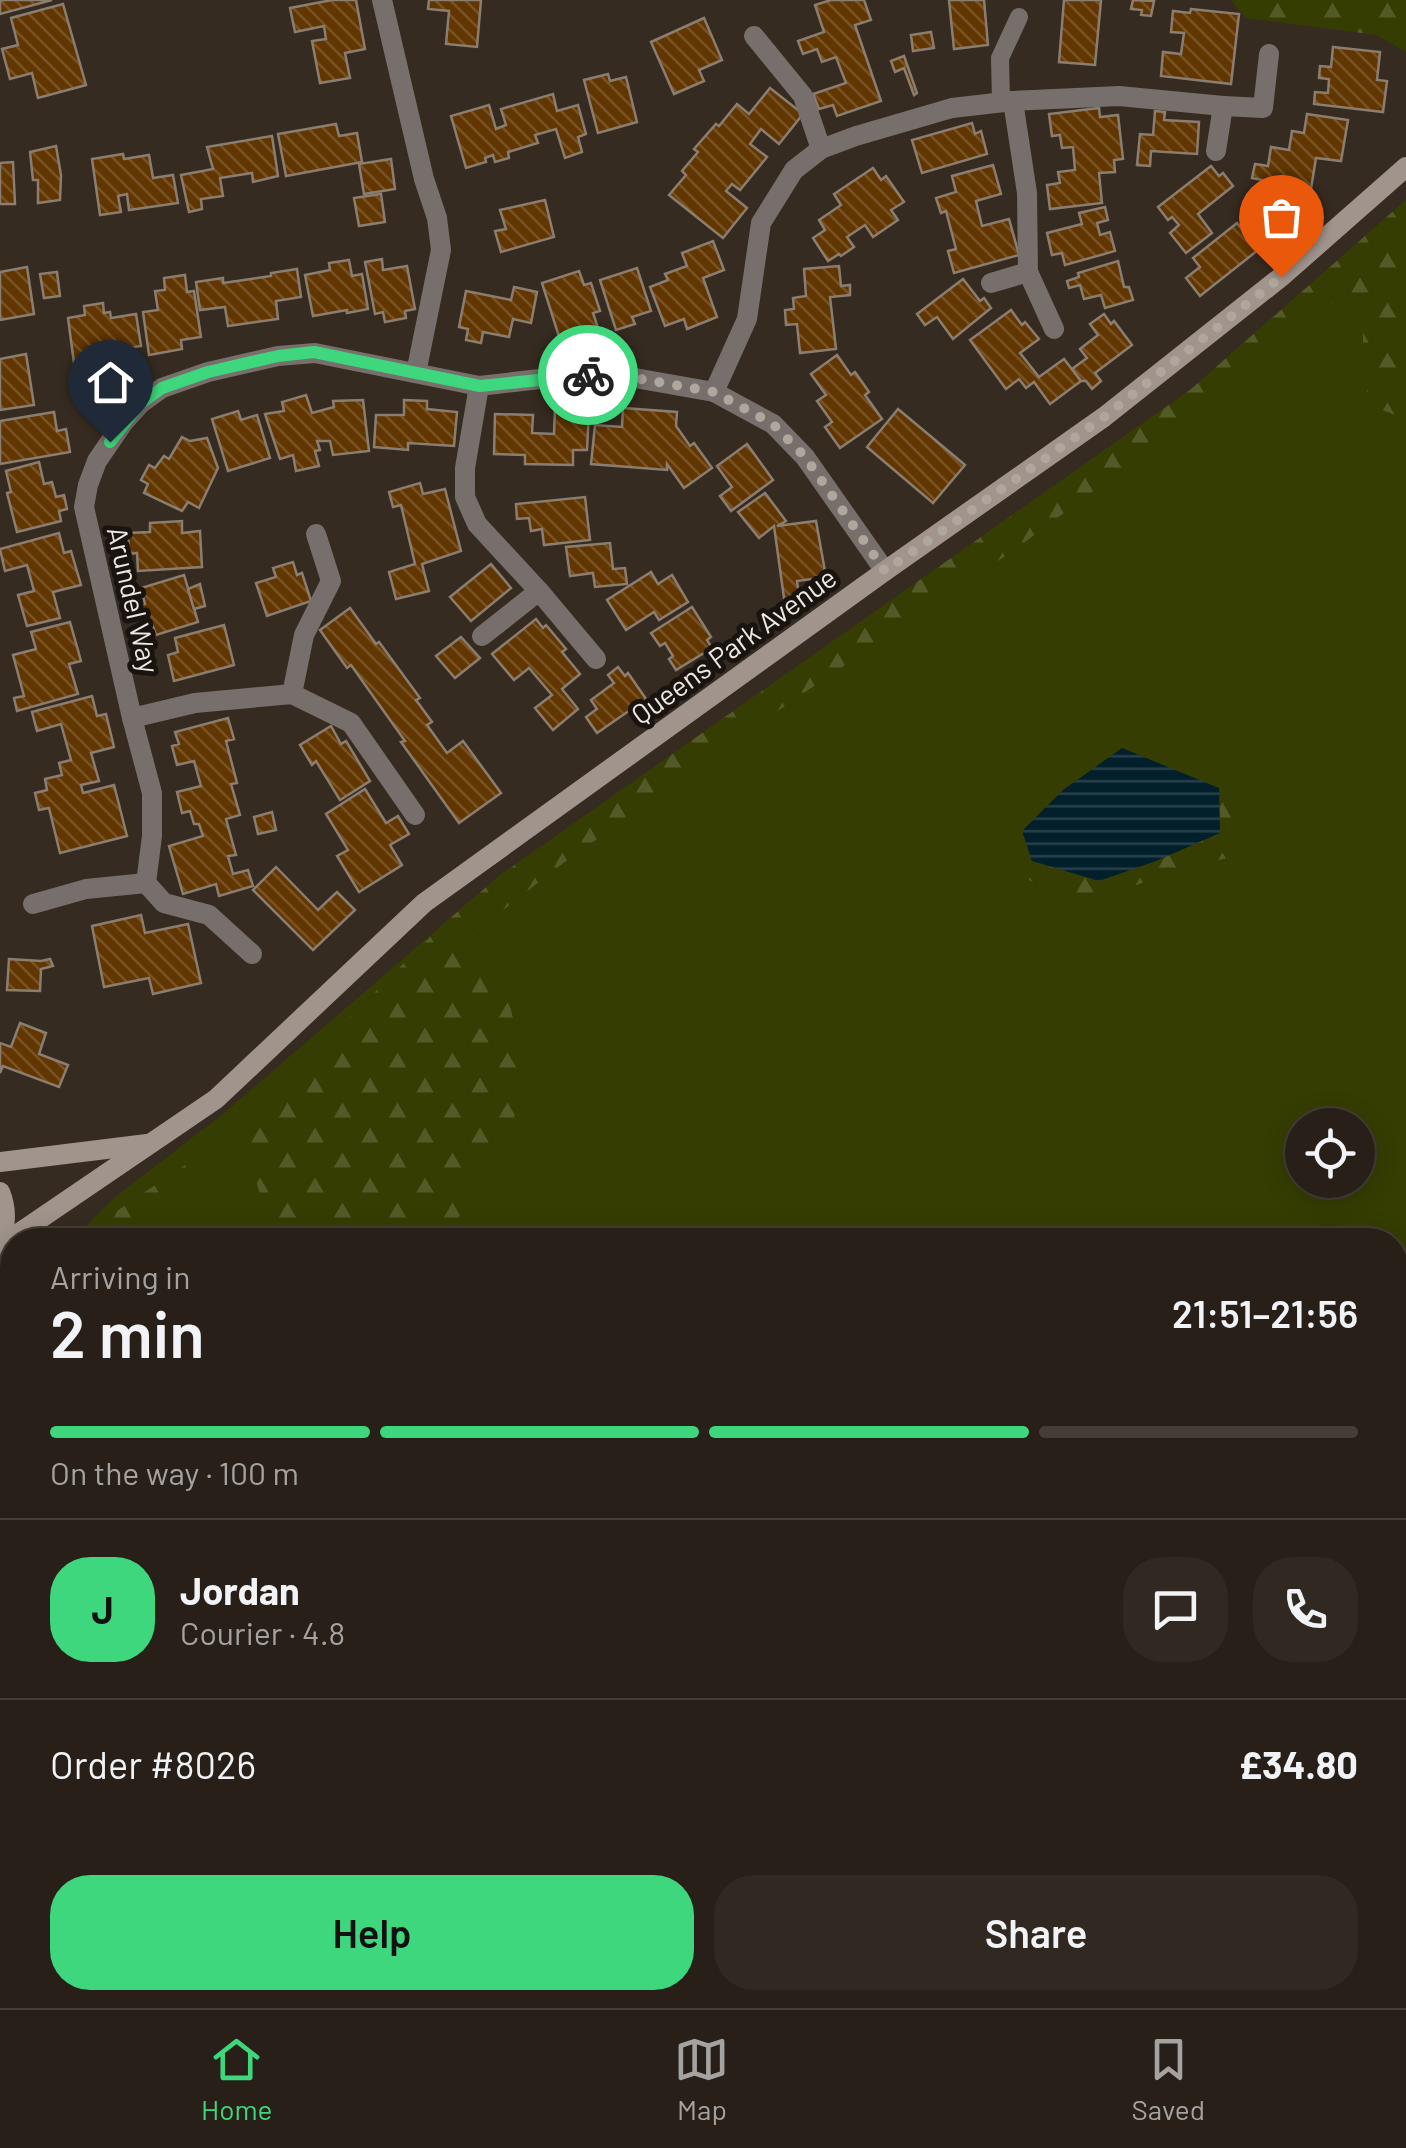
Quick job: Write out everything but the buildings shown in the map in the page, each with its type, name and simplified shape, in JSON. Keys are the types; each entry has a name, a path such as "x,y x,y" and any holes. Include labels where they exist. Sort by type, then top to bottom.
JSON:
{"street":[{"path":"382,0 442,250 416,373"},
{"path":"754,36 803,96 822,149"},
{"path":"714,392 747,318 761,223 794,170 822,149 952,108 1007,101 1118,96 1264,108 1269,54"},
{"path":"1007,101 1027,193 1028,272 1054,330"},
{"path":"1216,151 1223,106"},
{"name":"Queens Park Avenue","path":"26,1228 216,1099 424,903 1104,417 1281,277 1406,168"},
{"path":"991,283 1028,272"},
{"name":"Arundel Way","path":"146,883 152,793 84,507 98,462 123,423 162,388 208,372 314,352 480,386 575,375 618,375 714,392 773,424 805,457 885,571"},
{"path":"480,386 465,468 466,496 477,524 596,659"},
{"path":"292,694 304,634 331,581 316,534"},
{"path":"482,636 539,591"},
{"path":"132,718 195,703 292,694 351,722 415,815"},
{"path":"33,904 86,889 146,883 164,903 208,915 252,954"},
{"name":"Queens Park Avenue","path":"0,1162 150,1144"},
{"path":"0,1192 5,1228"}],"lane":[{"path":"1007,101 1000,58 1019,17"}],"green space":[{"path":"1231,0 1406,0 1406,52 1377,35 1246,18"},
{"path":"1406,200 1406,1228 84,1228 115,1197 223,1114 499,876 1190,390"},
{"path":"1406,200 1406,419 1369,405 1363,357 1363,296 1339,298 1206,407 1017,548 566,861 461,943 504,982 526,1071 509,1138 465,1183 458,1224 462,1228 269,1228 249,1141 225,1153 124,1228 92,1228 238,1129 441,926 499,876 1190,390"},
{"path":"1219,794 1235,803 1237,838 1232,857 1179,869 1097,900 1042,888 1021,875 1026,843 1032,861 1099,881 1156,861 1220,833"}],"water":[{"path":"1122,748 1219,788 1220,833 1099,881 1032,861 1022,831 1063,790"}],"way so far":[{"path":"588,375 618,375 714,392 773,424 805,457 885,571 1104,417 1281,277"}],"route":[{"path":"110,442 140,404 162,388 208,372 278,356 314,352 480,386 588,375"}]}
